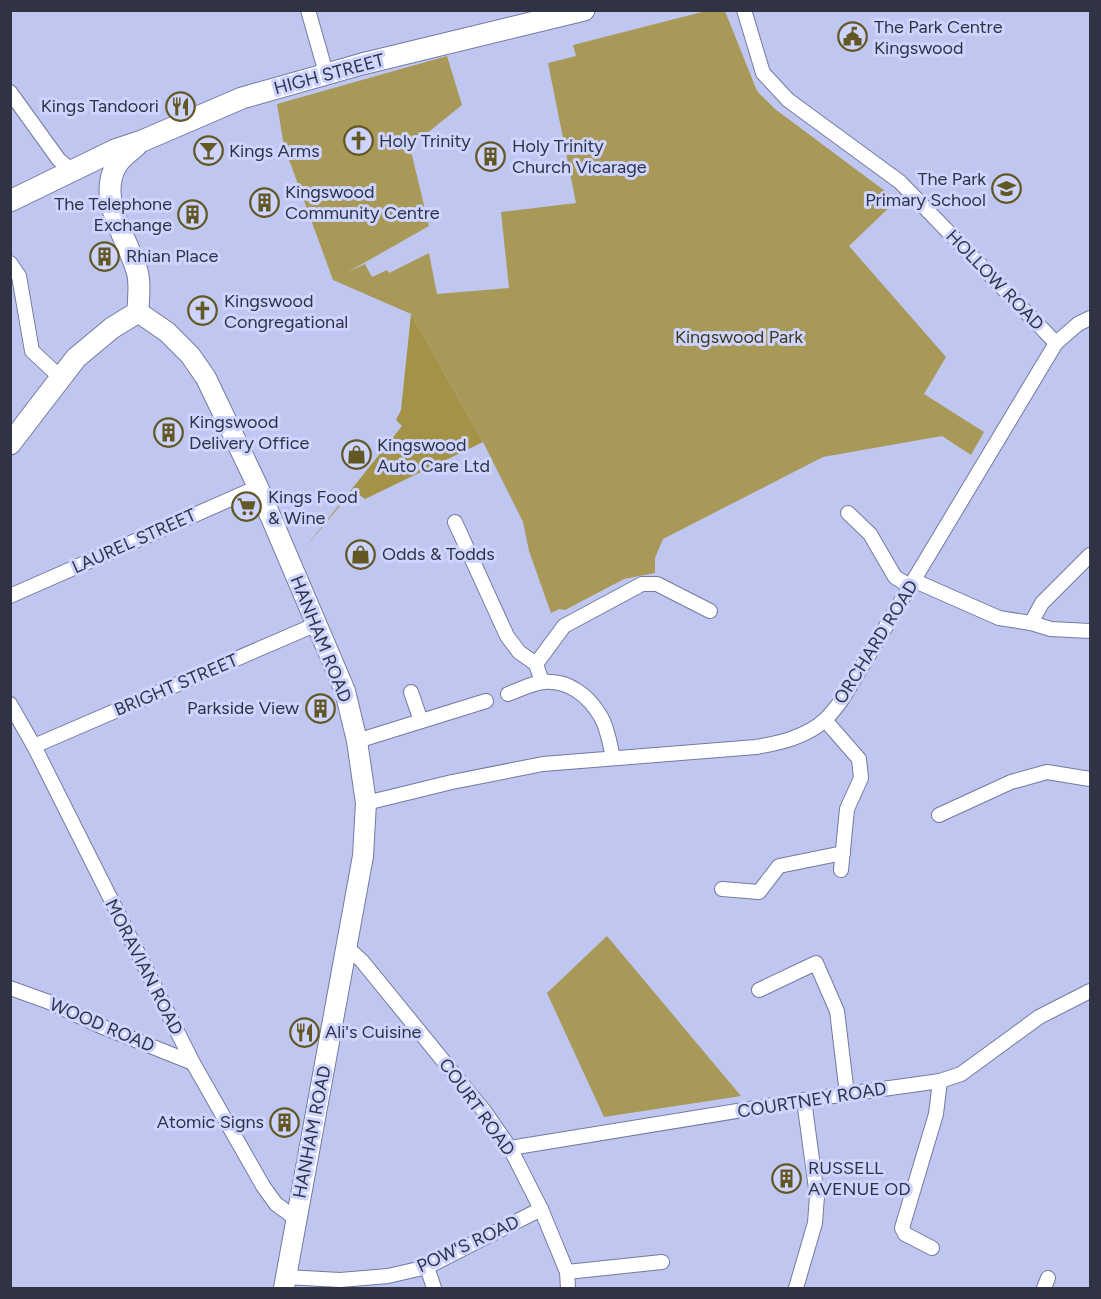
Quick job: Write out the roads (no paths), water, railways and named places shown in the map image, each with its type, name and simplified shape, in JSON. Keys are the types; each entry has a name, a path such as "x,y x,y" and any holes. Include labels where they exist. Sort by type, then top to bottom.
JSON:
{"main road":[{"name":"HIGH STREET","path":"10,201 115,150 142,141 225,104 326,73 584,10"},
{"path":"17,437 76,357 112,328 138,312 139,278 115,216 111,180 117,164 142,141"},
{"path":"78,169 102,172 111,180"},
{"name":"HANHAM ROAD","path":"138,312 167,332 190,355 206,378 258,487 345,691 357,741 366,803 363,856 285,1282"}],"street":[{"name":"HOLLOW ROAD","path":"744,10 763,73 775,86 788,99 900,182 1056,343"},
{"path":"309,14 326,73"},
{"path":"10,92 58,159 78,169"},
{"path":"10,264 19,276 32,351 60,377"},
{"name":"ORCHARD ROAD","path":"366,803 452,782 543,764 756,747 802,735 825,720 843,698 913,584 1056,343 1078,324 1090,318"},
{"name":"LAUREL STREET","path":"10,596 258,487"},
{"path":"848,513 870,534 895,577 999,618 1051,629 1090,631"},
{"path":"455,522 507,636 519,652 536,664 542,682"},
{"path":"1031,623 1041,603 1090,555"},
{"path":"536,664 564,626 642,584 657,584 710,611"},
{"name":"BRIGHT STREET","path":"34,746 317,624"},
{"path":"508,694 542,682 560,683 576,690 589,700 602,719 613,758"},
{"path":"411,692 421,721"},
{"path":"357,741 486,700"},
{"name":"MORAVIAN ROAD","path":"10,704 34,746 193,1063 263,1186 276,1204 295,1218"},
{"path":"825,720 859,759 861,778 847,809 842,870"},
{"path":"939,815 1011,782 1047,772 1090,778"},
{"path":"722,890 759,892 779,866 843,853"},
{"name":"COURT ROAD","path":"348,947 362,961 485,1112 510,1148 541,1209 567,1272 568,1288"},
{"path":"759,990 816,963 837,1011 847,1094"},
{"name":"WOOD ROAD","path":"10,988 49,1002 98,1025 193,1063"},
{"name":"COURTNEY ROAD","path":"510,1148 940,1081 961,1074 1040,1017 1090,991"},
{"path":"932,1248 904,1234 902,1228 936,1114 940,1081"},
{"path":"796,1288 815,1223 817,1196 804,1101"},
{"name":"POW'S ROAD","path":"285,1282 388,1276 427,1267 541,1209"},
{"path":"567,1272 662,1262"},
{"path":"427,1267 434,1288"}],"place":[{"name":"The Park Centre Kingswood","path":"853,37"},
{"name":"Kings Tandoori","path":"180,106"},
{"name":"Holy Trinity","path":"358,141"},
{"name":"Kings Arms","path":"208,151"},
{"name":"Holy Trinity Church Vicarage","path":"491,156"},
{"name":"The Park Primary School","path":"1007,189"},
{"name":"Kingswood Community Centre","path":"264,202"},
{"name":"The Telephone Exchange","path":"193,214"},
{"name":"Rhian Place","path":"105,256"},
{"name":"Kingswood Congregational","path":"203,311"},
{"name":"Kingswood Delivery Office","path":"168,432"},
{"name":"Kingswood Auto Care Ltd","path":"356,455"},
{"name":"Kings Food & Wine","path":"247,507"},
{"name":"Odds & Todds","path":"361,554"},
{"name":"Parkside View","path":"320,708"},
{"name":"Ali's Cuisine","path":"304,1032"},
{"name":"Atomic Signs","path":"285,1122"},
{"name":"RUSSELL AVENUE OD","path":"787,1178"}],"park label":[{"name":"Kingswood Park","path":"739,337"}]}
